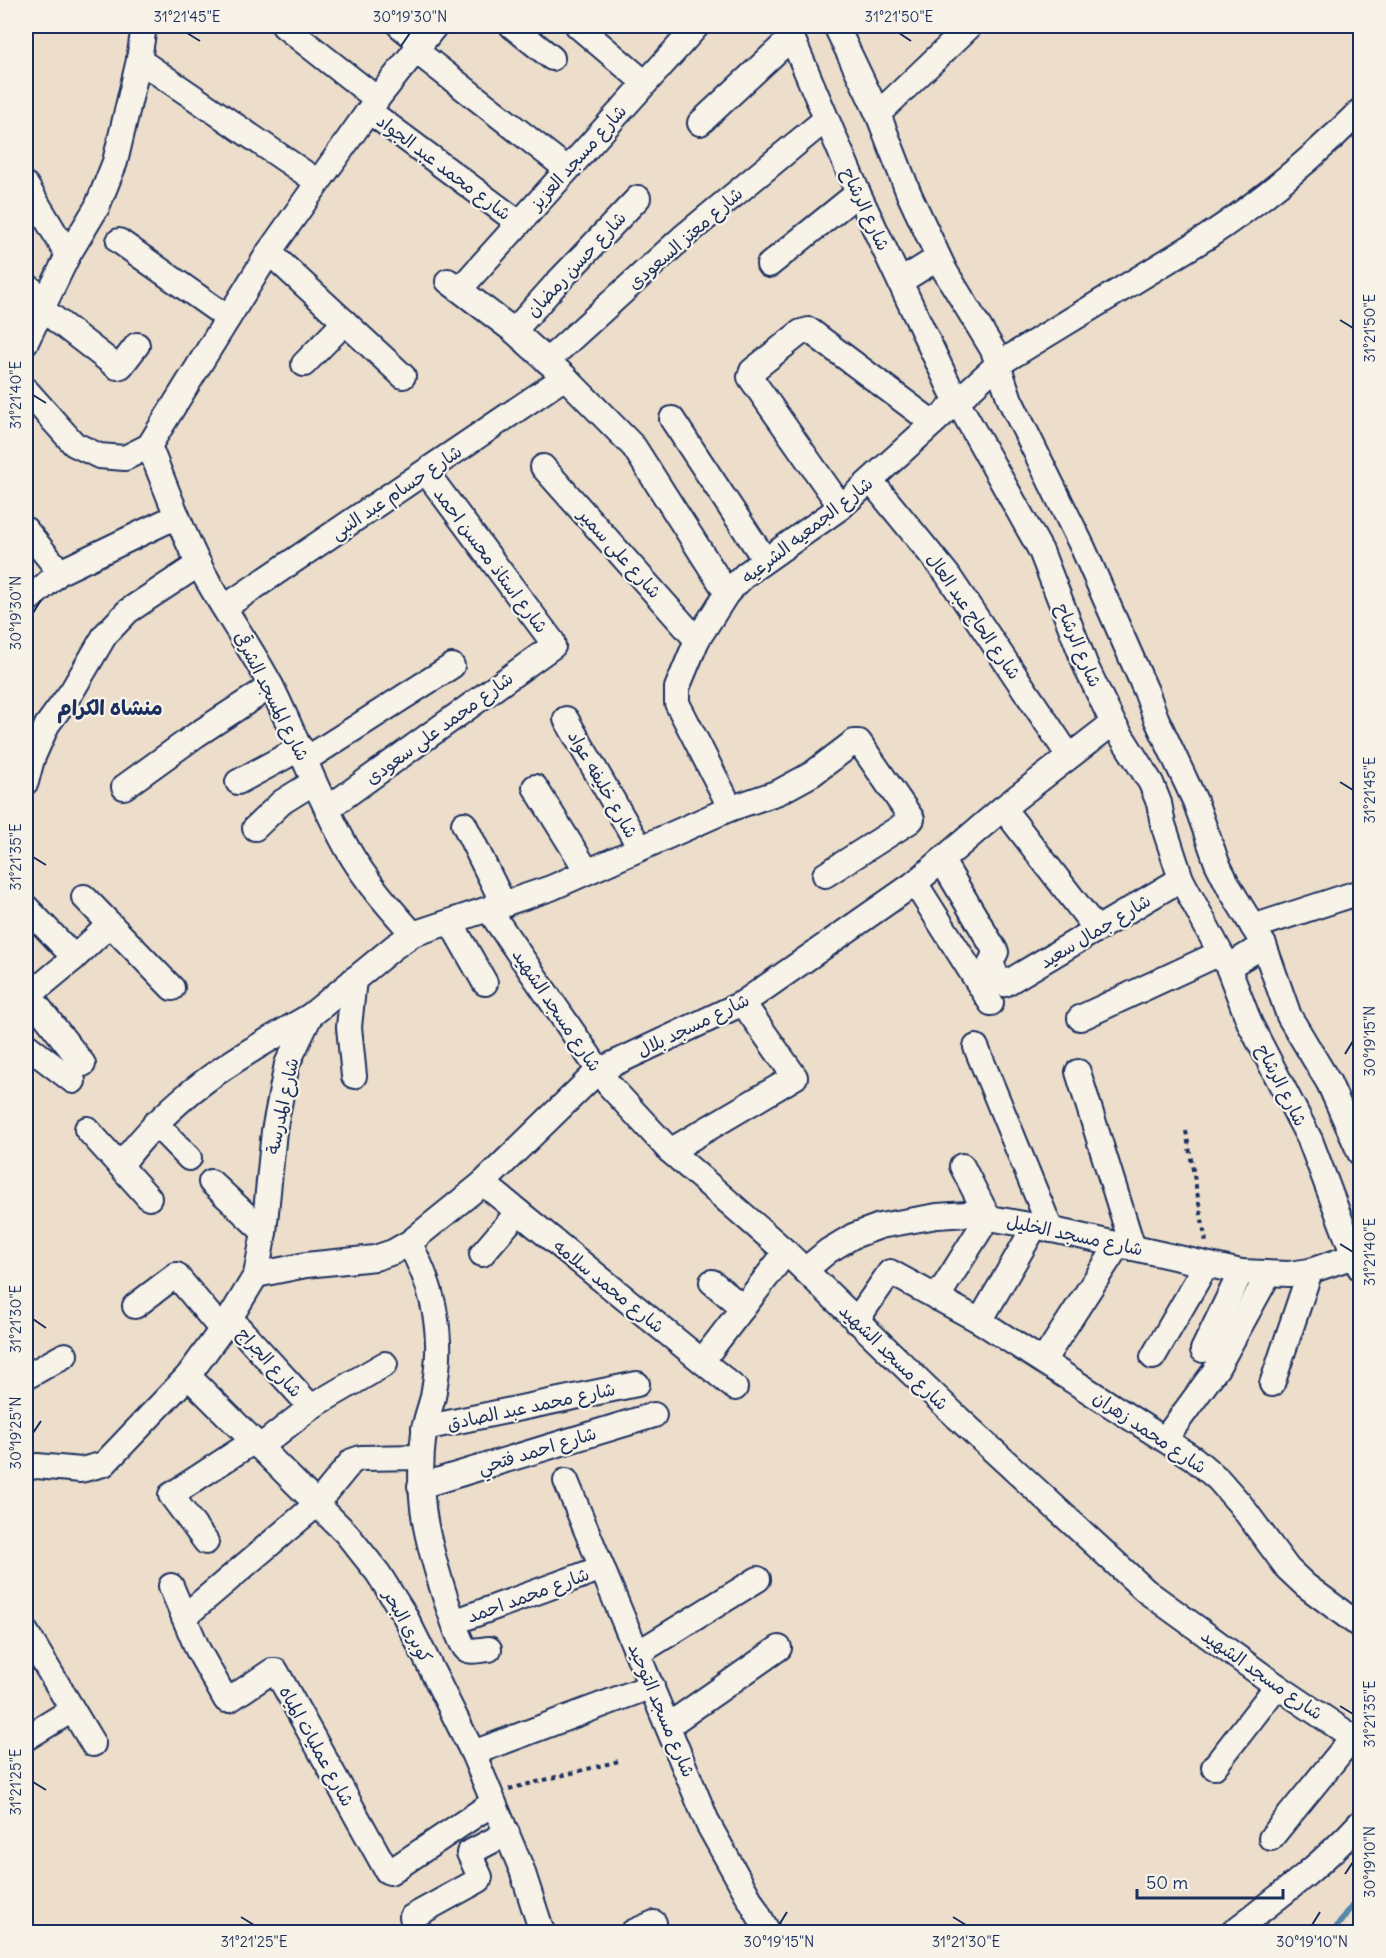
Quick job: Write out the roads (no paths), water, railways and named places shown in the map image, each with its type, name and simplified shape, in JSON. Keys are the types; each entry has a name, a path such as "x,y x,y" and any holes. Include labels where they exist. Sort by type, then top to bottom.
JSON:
{"street":[{"path":"26,342 68,255 97,207 115,162 139,60 144,26"},
{"name":"شارع محمد عبد الجواد","path":"284,26 373,105 519,223"},
{"path":"400,26 424,40 567,169"},
{"path":"512,26 552,58"},
{"path":"578,26 645,83"},
{"name":"شارع مسجد العزيز","path":"514,331 454,285 519,223 697,26"},
{"name":"شارع الرشاح","path":"836,26 878,114 909,194 919,269 961,397 1041,551 1072,635 1113,723 1151,783 1181,879 1228,961 1250,1024 1310,1140 1357,1262"},
{"path":"878,114 970,26"},
{"path":"700,123 790,31"},
{"name":"شارع الرشاح","path":"790,31 858,193 919,269 958,296 985,334 993,350 993,369 1083,548 1146,691 1167,745 1195,801 1217,863 1258,941 1289,1016 1329,1083 1360,1153"},
{"path":"26,390 74,444 99,456 125,458 149,446 269,252 373,105 424,40"},
{"path":"139,60 318,182"},
{"name":"شارع الجمعيه الشرعيه","path":"729,809 677,703 677,688 697,640 728,593 746,574 841,507 872,481 993,369 1241,215 1304,165 1360,111"},
{"name":"شارع معتز السعودى","path":"547,361 683,237 826,119"},
{"path":"26,185 68,255"},
{"path":"769,265 858,193"},
{"name":"شارع حسن رمضان","path":"514,331 638,198"},
{"path":"119,241 228,318"},
{"path":"269,252 403,376"},
{"path":"26,285 44,304 117,367 121,366 137,345"},
{"path":"304,364 345,322"},
{"path":"841,507 750,377 752,371 803,330 809,330 933,423"},
{"path":"514,331 565,377 641,456 728,593"},
{"name":"شارع حسام عبد النبى","path":"225,607 565,377"},
{"path":"672,419 765,560"},
{"name":"شارع المسجد الشرقى","path":"149,446 199,564 271,686 347,849 378,895 413,934"},
{"name":"شارع على سمير","path":"543,467 697,640"},
{"name":"شارع استاذ محسن احمد","path":"426,472 552,641 551,648"},
{"name":"شارع الحاج عبد العال","path":"872,481 943,568 1069,756"},
{"path":"26,602 60,572 177,516"},
{"path":"26,530 60,572"},
{"path":"26,778 35,750 47,725 72,691 105,634 128,611 199,564"},
{"name":"شارع محمد على سعودى","path":"327,809 551,648"},
{"path":"238,782 307,763 452,666"},
{"path":"124,787 196,735 271,686"},
{"name":"شارع خليفه عواد","path":"566,719 640,848"},
{"name":"شارع مسجد بلال","path":"256,1275 306,1265 375,1258 409,1243 483,1183 598,1071 743,1003 915,883 1003,808 1113,723"},
{"name":"شارع المدرسة","path":"29,1463 81,1470 104,1464 188,1376 226,1324 256,1275 264,1232 274,1131 287,1064 310,1016 413,934 551,888 729,809 779,792 812,774 854,742 861,743 912,819 825,875"},
{"path":"255,828 282,802 307,763"},
{"path":"535,787 587,872"},
{"path":"1003,808 1096,930"},
{"name":"شارع مسجد الشهيد","path":"464,824 496,908 598,1071 616,1095 670,1151 786,1252 856,1321 1139,1586 1277,1686 1357,1740"},
{"name":"شارع جمال سعيد","path":"942,861 996,952 991,962 998,980 1002,983 1008,983 1181,879"},
{"path":"915,883 991,1002"},
{"path":"1080,1018 1228,961 1258,941 1360,892"},
{"path":"84,897 172,988"},
{"path":"26,907 72,955 73,959"},
{"path":"451,923 485,982"},
{"path":"26,1045 78,1073 27,996 73,959 110,924"},
{"path":"354,979 349,1027 354,1076"},
{"path":"670,1151 795,1077 743,1003"},
{"path":"121,1166 155,1124 185,1095 218,1070 310,1016"},
{"path":"976,1047 1043,1228 980,1321"},
{"path":"1043,1361 1125,1246 1078,1072"},
{"path":"155,1124 189,1158"},
{"path":"87,1129 149,1198"},
{"path":"937,1298 988,1216 962,1166"},
{"path":"211,1182 264,1232"},
{"name":"شارع محمد سلامه","path":"483,1183 735,1388"},
{"path":"482,1254 518,1212"},
{"name":"شارع مسجد الخليل","path":"804,1270 853,1236 880,1226 937,1216 967,1214 988,1216 1242,1272 1268,1275 1310,1271 1357,1262"},
{"path":"409,1243 422,1266 431,1290 436,1317 437,1371 424,1428 421,1457 420,1486 428,1540 454,1622 467,1650 489,1649"},
{"path":"702,1361 786,1252"},
{"path":"1153,1357 1208,1265"},
{"path":"1272,1384 1310,1271"},
{"name":"شارع محمد زهران","path":"856,1321 890,1272 980,1321 1192,1458 1218,1479 1240,1504 1288,1569 1305,1585 1360,1626"},
{"path":"1203,1350 1242,1272"},
{"name":"شارع الجراج","path":"135,1306 176,1275 310,1407"},
{"path":"1165,1439 1217,1368 1268,1275"},
{"path":"712,1282 743,1308"},
{"path":"26,1377 65,1355"},
{"path":"206,1542 171,1495 257,1444 310,1407 385,1364"},
{"name":"كوبرى البحر","path":"188,1376 346,1533 378,1573 405,1617 473,1753 522,1870 536,1929"},
{"name":"شارع محمد عبد الصادق","path":"424,1428 637,1384"},
{"name":"شارع احمد فتحي","path":"420,1486 654,1415"},
{"path":"184,1617 317,1504 352,1461 421,1457"},
{"name":"شارع مسجد التوحيد","path":"566,1481 712,1832 768,1932"},
{"name":"شارع محمد احمد","path":"454,1622 602,1568"},
{"path":"638,1653 758,1579"},
{"name":"شارع عمليات المياه","path":"171,1586 198,1650 226,1700 275,1671 387,1872 492,1799"},
{"path":"26,1632 93,1744"},
{"path":"669,1725 779,1648"},
{"path":"473,1753 651,1686"},
{"path":"1214,1767 1277,1686"},
{"path":"26,1738 72,1710"},
{"path":"1271,1839 1357,1740"},
{"path":"1233,1932 1301,1879 1344,1841 1360,1823"},
{"path":"412,1917 479,1880 480,1877 469,1853 507,1833"}],"waterway":[{"path":"1333,1932 1360,1895"}],"district":[{"name":"منشاه الكرام","path":"110,707"}]}
